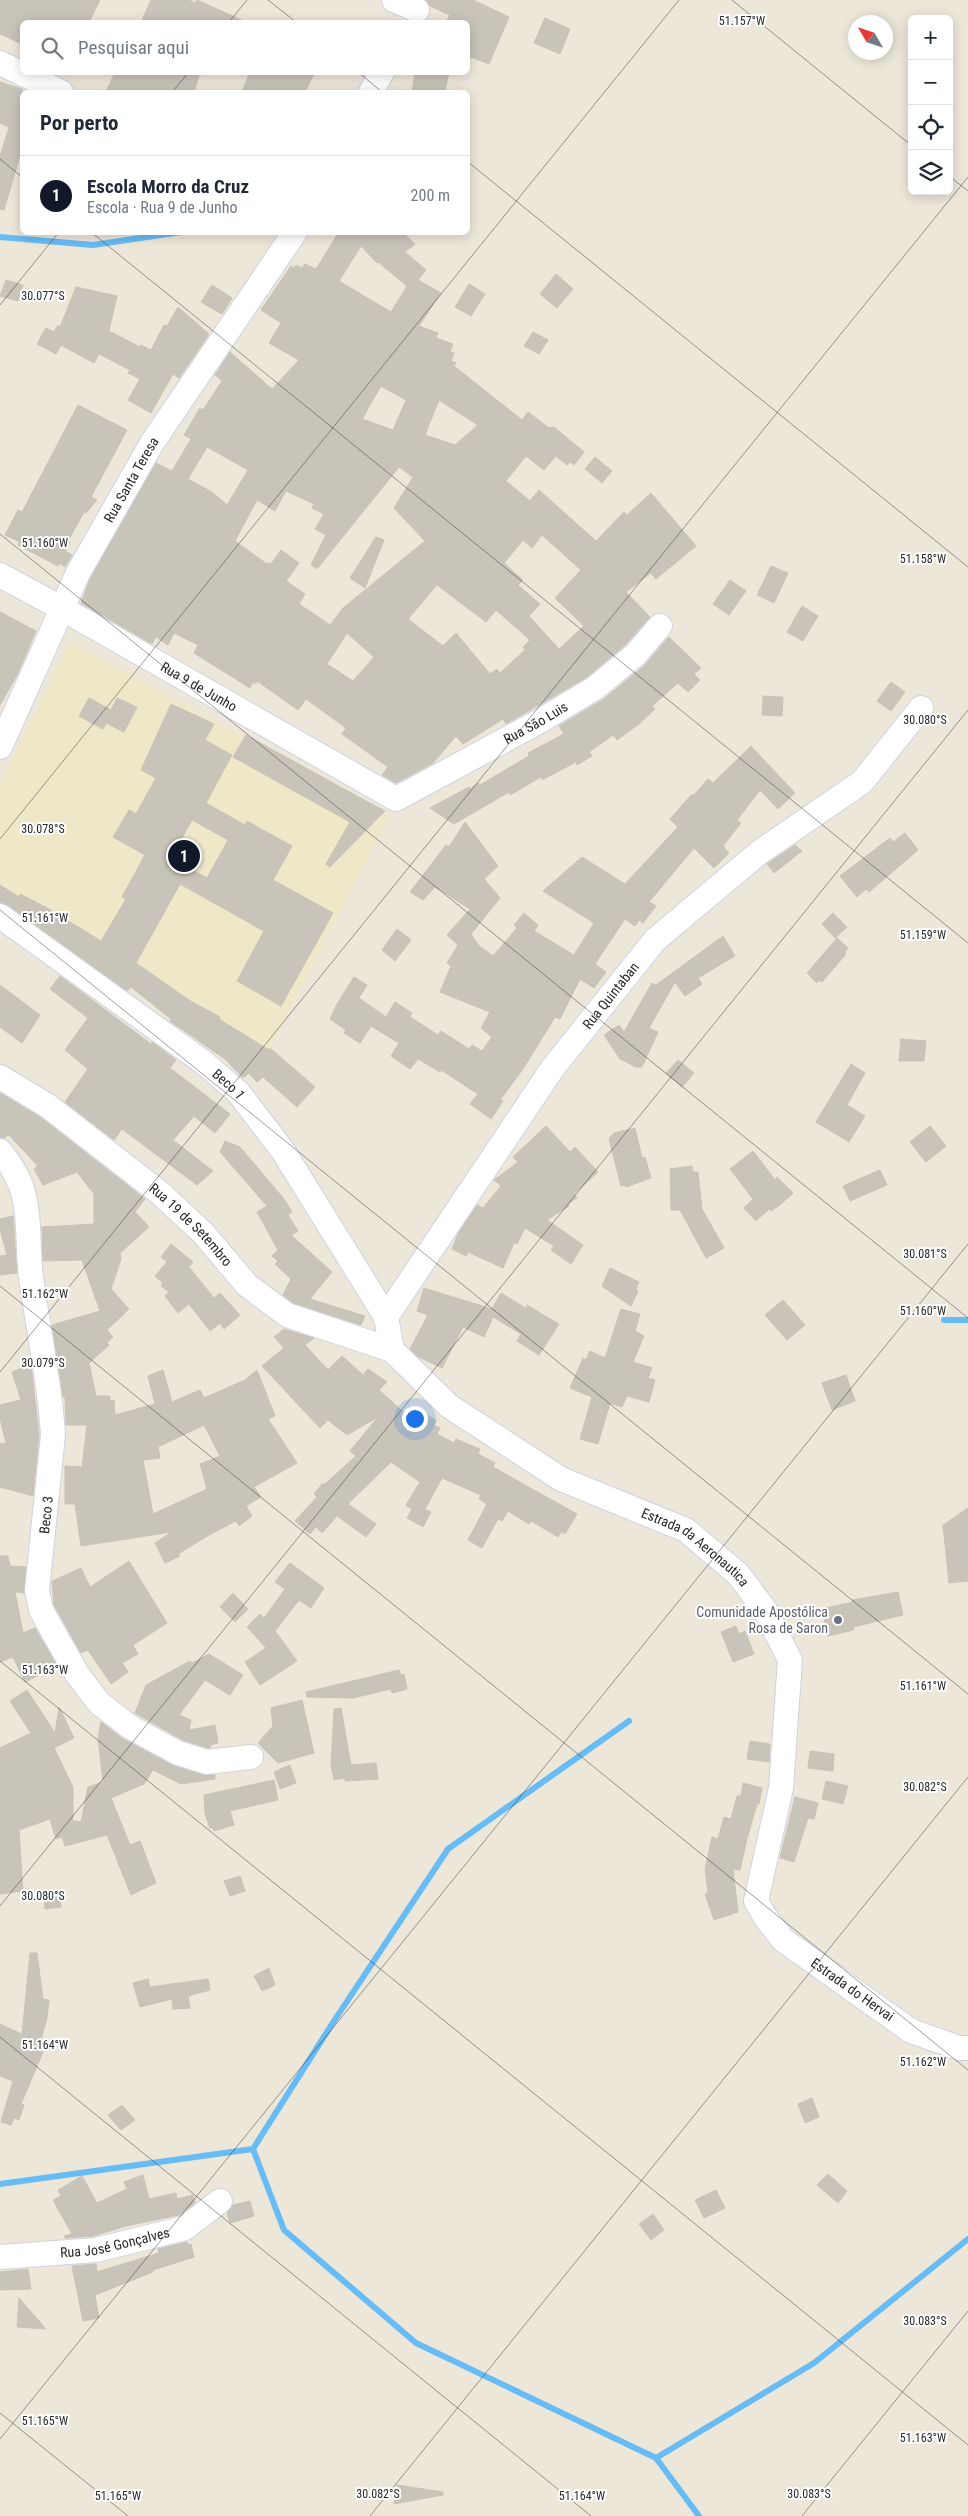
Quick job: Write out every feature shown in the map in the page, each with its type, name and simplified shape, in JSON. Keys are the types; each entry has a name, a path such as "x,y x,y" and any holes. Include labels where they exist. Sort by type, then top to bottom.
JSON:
{"street":[{"path":"394,0 416,11"},
{"path":"0,63 20,73"},
{"path":"25,75 57,90"},
{"path":"372,90 380,75"},
{"name":"Rua Santa Teresa","path":"0,746 78,572 152,443 293,235"},
{"name":"Rua 9 de Junho","path":"0,575 63,609 396,800"},
{"name":"Rua São Luis","path":"396,800 540,721 595,688 635,655 660,626"},
{"name":"Rua Quintaban","path":"386,1317 552,1069 655,940 760,852 862,782 921,708"},
{"name":"Beco 1","path":"0,916 203,1062 238,1092 283,1151 386,1317"},
{"name":"Rua 19 de Setembro","path":"0,1077 48,1106 160,1193 203,1233 247,1285 287,1315 392,1350"},
{"name":"Beco 3","path":"0,1150 14,1169 23,1195 30,1274 52,1410 53,1435 37,1590 41,1610 77,1674 98,1703 130,1727 178,1753 207,1762 251,1757"},
{"path":"386,1317 392,1350"},
{"name":"Estrada da Aeronautica","path":"392,1350 449,1406 560,1478 686,1530 738,1574 766,1610 790,1660 781,1788 756,1901"},
{"name":"Estrada do Hervai","path":"756,1901 783,1940 911,2031 959,2048 968,2048"},
{"name":"Rua José Gonçalves","path":"0,2257 32,2253 96,2250 185,2228 220,2201"}],"shaded area":[{"path":"70,642 389,816 264,1060 0,897 0,784"}],"building":[{"path":"0,0 100,0 90,20 20,20 20,43 0,34"},
{"path":"151,0 189,0 195,3 197,0 242,20 142,20"},
{"path":"426,0 473,0 509,17 489,64 470,57 470,20 447,20 450,15 430,6"},
{"path":"545,18 570,29 560,54 534,43"},
{"path":"114,75 199,75 195,90 107,90"},
{"path":"249,75 314,75 306,90 243,90"},
{"path":"415,75 448,75 445,90 412,90"},
{"path":"0,82 22,89 20,90 20,155 4,210 0,209 0,156 9,127 0,123"},
{"path":"337,235 405,235 415,244 405,252 426,270 418,280 441,293 419,326 438,333 436,338 453,344 450,352 454,353 451,361 456,363 454,366 522,420 528,412 549,428 554,427 584,452 574,465 570,462 567,465 556,456 544,470 526,456 506,481 530,501 539,490 596,541 624,512 627,515 651,493 696,546 656,579 651,573 626,592 650,617 625,645 587,677 506,724 503,719 463,744 456,736 433,763 396,783 382,775 388,767 342,734 346,728 306,699 298,710 257,681 256,684 253,682 250,688 194,653 198,645 174,633 168,645 156,637 152,644 81,603 90,579 156,463 172,471 191,439 184,435 200,408 203,410 222,381 215,375 230,352 272,389 299,360 269,343 281,323 261,310 291,266 294,268 296,265 302,268 305,264 316,269","holes":["361,246 377,263 407,286 391,312 339,281","381,386 406,400 393,430 362,419","439,400 478,425 455,445 425,435","207,447 248,470 227,505 212,492 188,479","399,467 413,477 394,508 425,541 343,608 330,625 299,604 305,594 286,581 299,563 281,550 271,564 267,564 235,541 257,500 275,511 286,491 314,504 312,508 324,514 315,529 326,535 311,565 317,569","542,535 581,570 555,598 584,626 559,649 529,616 540,604 518,585 523,580 504,563 523,540 532,548","437,585 486,622 496,610 530,640 523,647 525,650 500,673 497,669 490,674 456,633 443,646 408,619","347,633 374,657 353,681 327,664"]},
{"path":"556,274 573,289 557,308 540,294"},
{"path":"6,280 23,285 18,301 0,296"},
{"path":"469,284 485,294 471,316 455,307"},
{"path":"212,285 232,298 222,314 201,302"},
{"path":"76,287 117,296 109,331 140,347 141,345 151,350 164,325 167,326 178,307 209,334 179,378 173,374 151,413 128,400 140,379 128,373 130,370 99,354 94,363 61,345 56,354 37,344 46,328 54,332 58,325 60,327"},
{"path":"533,332 548,340 539,354 524,346"},
{"path":"78,405 127,430 91,497 97,500 86,513 84,512 68,541 70,542 65,551 72,555 65,567 60,563 58,566 18,545 20,542 5,535 18,510 22,512"},
{"path":"595,457 612,471 602,483 585,469"},
{"path":"376,537 384,540 365,588 350,578"},
{"path":"771,566 788,573 774,603 757,595"},
{"path":"730,580 746,591 729,615 713,604"},
{"path":"802,606 818,616 803,641 787,632"},
{"path":"0,612 36,631 17,675 0,705"},
{"path":"669,637 701,668 694,674 700,680 688,692 678,683 652,706 655,709 639,724 617,740 613,735 589,752 592,756 577,765 576,762 542,780 541,777 510,795 509,792 454,824 430,808 469,787 470,789 479,783 480,785 529,756 528,753 564,734 559,726 604,699 644,666"},
{"path":"891,682 905,692 891,711 877,701"},
{"path":"763,696 783,697 782,716 762,715"},
{"path":"89,698 111,710 117,698 137,707 124,732 106,723 103,729 79,716"},
{"path":"171,704 214,724 205,740 232,755 206,803 245,825 247,821 292,846 273,880 333,913 281,1006 237,981 264,931 180,884 136,963 192,1002 220,1017 219,1019 269,1050 270,1048 315,1087 297,1107 263,1077 257,1082 249,1073 243,1078 225,1059 170,1021 171,1019 131,987 127,991 8,905 0,902 0,885 19,897 20,894 49,909 101,941 126,899 122,897 145,855 113,837 129,810 136,814 156,778 141,770","holes":["192,820 228,840 207,878 171,858"]},
{"path":"246,735 385,811 330,867 326,864 350,822 233,757"},
{"path":"751,746 795,793 778,809 760,790 737,820 741,823 723,846 729,853 714,868 694,848 649,902 656,906 643,923 639,920 635,926 625,919 595,964 606,972 594,988 580,979 560,1019 555,1017 523,1069 500,1100 503,1101 491,1119 470,1104 478,1094 441,1070 440,1072 418,1059 410,1069 391,1056 399,1043 371,1026 360,1043 344,1033 346,1030 330,1019 354,977 367,985 359,998 386,1017 395,1002 412,1013 410,1017 438,1035 441,1031 469,1049 472,1045 482,1051 492,1037 481,1028 490,1012 440,992 451,966 447,963 458,945 447,935 470,909 435,887 423,900 410,892 446,845 449,847 465,822 498,866 484,879 500,898 471,934 479,946 493,956 517,928 514,925 524,913 538,925 534,931 574,955 594,923 543,891 582,857 625,884 678,827 670,819 692,794 693,796 708,779 713,783"},
{"path":"905,833 918,850 869,892 866,889 857,897 840,876 890,838 893,842"},
{"path":"795,845 802,851 774,873 767,864"},
{"path":"833,913 847,927 835,938 822,924"},
{"path":"397,929 411,940 395,961 382,950"},
{"path":"723,936 735,956 698,978 702,984 685,996 675,982 649,1028 658,1032 642,1067 636,1067 620,1059 604,1035 619,1025 624,1032 652,983 656,985"},
{"path":"837,938 848,948 845,952 846,954 822,982 819,980 817,983 807,973"},
{"path":"60,976 151,1044 152,1042 176,1060 170,1068 230,1114 215,1133 194,1116 173,1140 213,1171 197,1185 122,1129 114,1140 65,1102 88,1069 65,1050 88,1018 50,989"},
{"path":"0,985 40,1015 22,1043 0,1027"},
{"path":"901,1039 926,1041 924,1061 899,1061"},
{"path":"678,1060 694,1073 682,1087 666,1073"},
{"path":"851,1064 865,1073 847,1105 865,1116 849,1142 816,1122"},
{"path":"0,1093 40,1117 145,1199 135,1212 149,1227 120,1253 121,1259 111,1289 129,1309 107,1330 113,1337 107,1343 109,1345 89,1363 96,1396 110,1396 110,1401 114,1400 115,1415 155,1404 148,1376 163,1370 172,1402 200,1390 204,1398 245,1380 257,1370 275,1416 268,1419 297,1463 254,1487 261,1497 246,1506 252,1516 239,1526 236,1521 209,1535 178,1554 180,1556 165,1563 155,1543 172,1532 81,1546 75,1504 65,1504 65,1466 82,1467 87,1425 66,1425 65,1397 63,1397 52,1325 100,1311 82,1260 43,1261 42,1227 94,1224 94,1194 77,1172 43,1185 34,1169 38,1166 8,1134 5,1138 0,1138","holes":["204,1425 220,1456 200,1464 207,1489 153,1514 143,1460 160,1458 158,1447"]},
{"path":"546,1126 570,1152 575,1147 598,1172 574,1194 577,1198 568,1204 569,1206 547,1220 583,1245 571,1264 551,1250 554,1246 525,1228 517,1244 514,1243 503,1268 468,1252 466,1256 452,1249 458,1234 477,1205 483,1208 501,1186 494,1180 518,1162 513,1157"},
{"path":"930,1126 946,1146 926,1162 910,1142"},
{"path":"635,1128 642,1158 645,1157 651,1178 626,1187 625,1185 621,1186 609,1139 614,1133"},
{"path":"225,1141 240,1147 284,1199 292,1212 288,1215 298,1231 291,1235 332,1272 310,1299 365,1316 361,1325 293,1303 283,1295 291,1279 275,1264 278,1261 272,1256 278,1250 257,1212 267,1206 220,1152"},
{"path":"753,1151 775,1180 777,1177 793,1193 771,1211 769,1209 756,1221 744,1208 753,1199 730,1169"},
{"path":"692,1166 693,1172 698,1172 702,1209 724,1248 706,1258 680,1210 671,1210 670,1169"},
{"path":"880,1170 887,1185 850,1201 843,1186"},
{"path":"13,1216 17,1273 0,1275 0,1256 7,1255 0,1229 0,1219"},
{"path":"171,1244 193,1262 189,1267 214,1298 220,1293 240,1315 224,1329 220,1323 210,1331 189,1304 178,1313 165,1296 169,1292 161,1286 163,1283 155,1276 167,1262 161,1257"},
{"path":"610,1268 639,1282 636,1289 638,1291 631,1306 602,1286"},
{"path":"424,1288 492,1309 501,1293 527,1309 527,1305 559,1324 539,1355 517,1341 521,1334 493,1317 484,1337 463,1327 442,1368 417,1356 410,1349 428,1315 417,1311"},
{"path":"783,1300 805,1325 787,1340 765,1315"},
{"path":"621,1309 640,1314 635,1331 644,1336 633,1362 652,1368 648,1378 655,1380 649,1402 627,1396 622,1407 610,1403 598,1444 580,1439 592,1397 570,1388 583,1358 586,1360 590,1351 605,1358"},
{"path":"284,1329 314,1338 305,1345 328,1370 342,1356 363,1375 368,1369 387,1382 379,1390 410,1418 418,1408 436,1421 434,1425 440,1428 437,1434 454,1443 456,1439 480,1449 478,1454 495,1463 493,1467 577,1514 565,1534 561,1532 558,1537 531,1521 529,1524 508,1511 502,1521 498,1519 482,1548 468,1540 487,1504 479,1499 481,1495 442,1478 425,1509 431,1512 423,1527 407,1518 412,1509 406,1505 420,1482 391,1462 348,1504 376,1524 366,1537 337,1516 322,1533 316,1527 310,1534 295,1521 317,1497 314,1494 322,1484 325,1484 356,1456 350,1451 378,1417 347,1435 328,1420 320,1428 262,1366 284,1348 274,1337"},
{"path":"31,1365 39,1435 33,1496 0,1487 0,1443 6,1444 0,1418 0,1405 21,1400 12,1372"},
{"path":"846,1375 855,1401 832,1410 822,1383"},
{"path":"968,1508 968,1581 949,1583 943,1525"},
{"path":"0,1556 8,1556 10,1566 26,1567 24,1593 15,1592 23,1633 35,1628 57,1666 25,1682 13,1657 0,1662"},
{"path":"129,1561 167,1623 133,1645 138,1654 122,1663 128,1672 111,1684 88,1650 81,1653 54,1605 52,1581 81,1568 90,1587"},
{"path":"290,1563 324,1588 311,1608 299,1600 275,1631 297,1661 260,1685 245,1662 266,1648 247,1627 260,1614 264,1618 285,1589 275,1582"},
{"path":"898,1592 903,1615 853,1627 854,1630 828,1636 822,1609 853,1602 852,1600"},
{"path":"233,1593 248,1609 235,1622 220,1607"},
{"path":"736,1626 739,1634 745,1631 754,1654 733,1662 721,1632"},
{"path":"209,1654 243,1675 230,1695 205,1680 179,1715 191,1720 189,1730 215,1725 218,1743 210,1745 211,1748 208,1748 183,1740 135,1713 146,1685 190,1661 192,1663"},
{"path":"399,1670 401,1675 404,1674 407,1689 392,1693 391,1689 353,1698 307,1697 306,1692"},
{"path":"27,1690 55,1733 59,1707 74,1738 54,1748 73,1787 73,1821 81,1822 88,1787 103,1782 98,1738 101,1722 123,1739 172,1765 203,1775 215,1775 215,1779 181,1784 153,1770 144,1784 111,1798 130,1845 140,1841 156,1883 131,1895 107,1835 65,1846 62,1837 56,1839 50,1819 19,1830 23,1891 0,1894 0,1748 31,1733 10,1701"},
{"path":"302,1700 314,1753 278,1763 258,1743 273,1726 271,1708"},
{"path":"341,1708 351,1765 376,1763 378,1779 345,1781 345,1778 334,1780 331,1766 334,1709"},
{"path":"750,1741 770,1744 769,1762 747,1759"},
{"path":"810,1751 834,1754 833,1771 808,1768"},
{"path":"290,1765 296,1783 280,1789 274,1772"},
{"path":"274,1780 278,1800 230,1811 234,1825 214,1831 213,1828 210,1828 205,1814 204,1795"},
{"path":"826,1781 848,1786 843,1804 822,1799"},
{"path":"743,1783 762,1788 740,1870 733,1869 738,1912 714,1920 705,1894 708,1892 705,1869 712,1837 718,1839 724,1817 731,1819 737,1796 741,1796"},
{"path":"795,1797 818,1803 814,1819 808,1818 794,1862 780,1858"},
{"path":"240,1876 245,1891 230,1896 224,1881"},
{"path":"59,1892 61,1907 45,1909 44,1893"},
{"path":"30,1953 37,1953 43,1999 49,2000 47,2018 38,2050 43,2052 21,2104 24,2105 19,2120 14,2118 11,2125 1,2122 13,2081 0,2076 0,2024 22,2034"},
{"path":"269,1968 275,1985 262,1991 254,1976"},
{"path":"148,1979 150,1987 208,1979 210,1990 188,1996 190,2008 173,2009 172,1999 140,2007 133,1983"},
{"path":"812,2098 819,2117 805,2123 798,2104"},
{"path":"122,2105 135,2120 121,2130 108,2115"},
{"path":"828,2174 847,2191 838,2203 817,2185"},
{"path":"143,2175 149,2199 176,2193 177,2199 193,2195 195,2203 179,2215 126,2226 94,2236 65,2238 64,2236 72,2234 53,2200 61,2196 58,2190 82,2176 97,2203 127,2189 124,2182"},
{"path":"716,2190 725,2208 704,2218 695,2200"},
{"path":"250,2201 254,2216 230,2223 227,2213 233,2205"},
{"path":"653,2214 664,2230 651,2240 639,2224"},
{"path":"187,2242 188,2245 191,2244 194,2257 153,2270 153,2272 95,2295 99,2318 83,2321 72,2266 96,2264 97,2272 159,2253 158,2249"},
{"path":"28,2269 31,2289 0,2290 0,2272"},
{"path":"19,2298 46,2329 17,2327"},
{"path":"397,2485 443,2492 443,2495 394,2504"}],"waterway":[{"path":"0,237 93,245 161,235"},
{"path":"944,1320 968,1320"},
{"path":"253,2149 332,2024 448,1849 629,1721"},
{"path":"0,2184 253,2149 284,2230 416,2343 656,2458 699,2516"},
{"path":"656,2458 814,2363 968,2239"}],"place":[{"name":"Escola Morro da Cruz","path":"184,856"},
{"name":"Comunidade Apostólica Rosa de Saron","path":"838,1620"}]}
